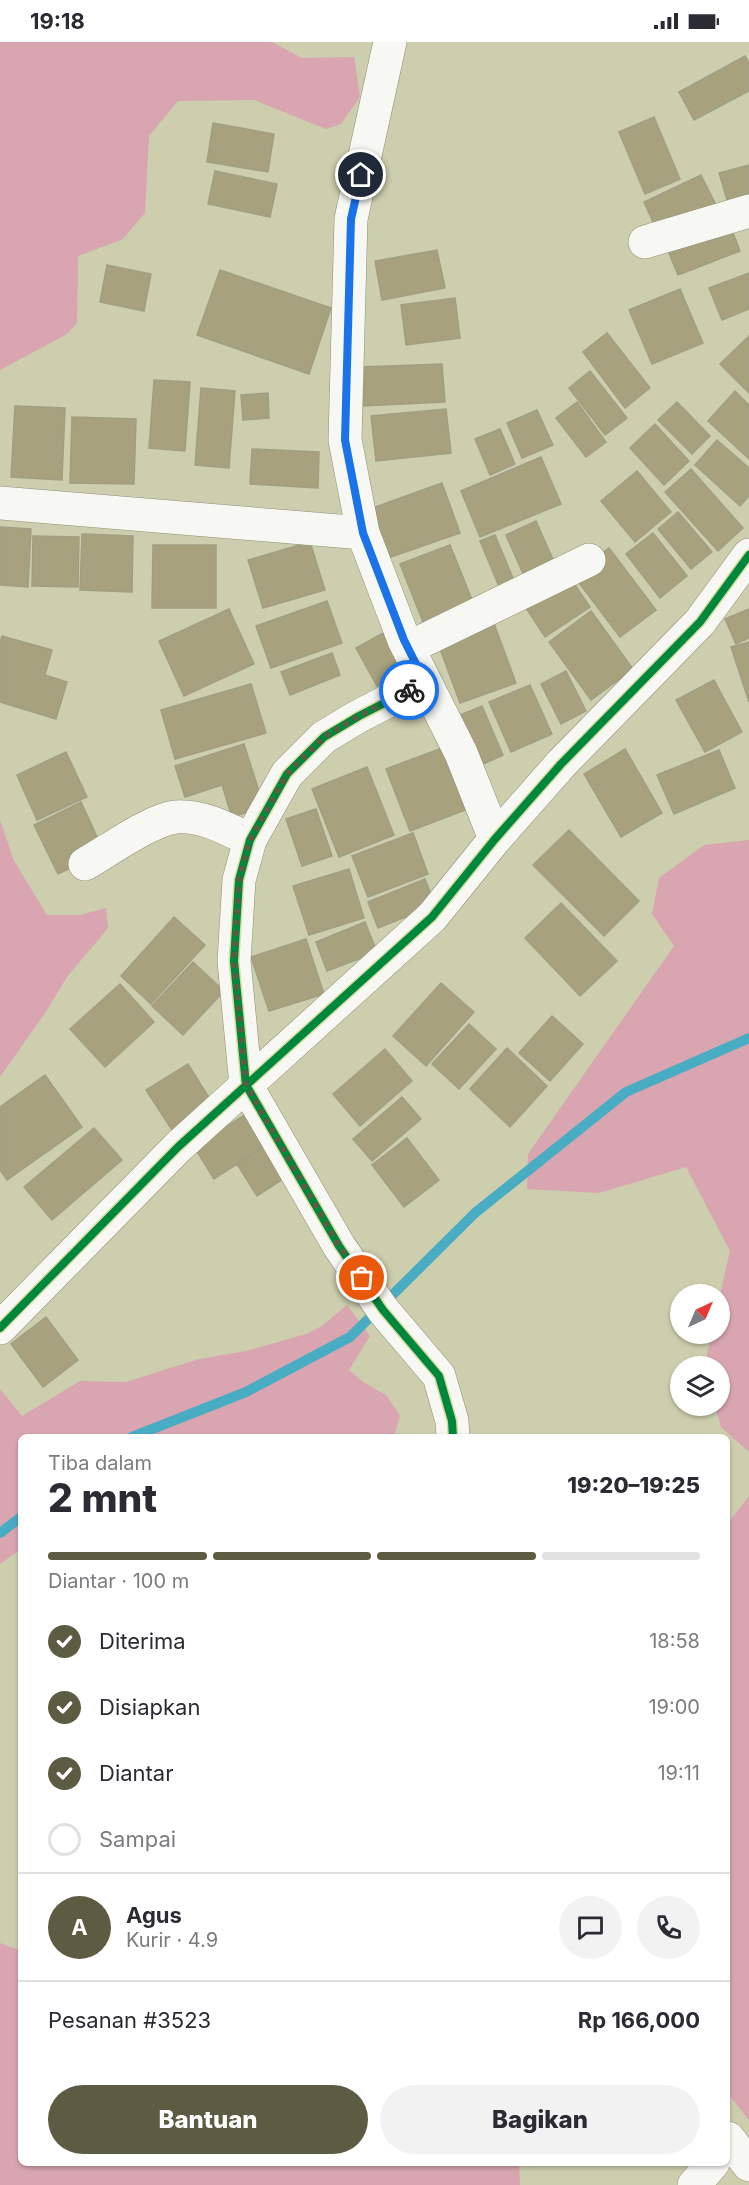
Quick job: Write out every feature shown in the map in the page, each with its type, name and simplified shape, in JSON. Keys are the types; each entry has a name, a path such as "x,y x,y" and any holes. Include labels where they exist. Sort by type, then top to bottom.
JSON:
{"street":[{"path":"390,42 351,219 345,440 363,533 408,648 461,753 495,839"},
{"path":"645,242 749,211"},
{"path":"0,503 363,533"},
{"path":"0,1328 123,1201 246,1085 432,917 495,839 561,764 700,622 749,555"},
{"path":"408,648 589,560"},
{"path":"425,682 324,737 287,774 250,840 239,880 234,961 246,1085 339,1246 383,1310 439,1376 452,1420 453,1434"},
{"path":"85,864 152,825 174,817 216,824 250,840"},
{"path":"694,2185 714,2166"}],"shaded area":[{"path":"0,42 272,42 302,58 354,57 360,97 341,124 326,129 254,100 178,101 149,136 145,213 123,239 78,256 77,323 67,334 0,370"},
{"path":"0,820 14,861 47,915 80,915 106,908 108,928 67,977 0,1077"},
{"path":"749,840 749,1452 721,1427 718,1416 730,1416 730,1356 706,1356 710,1344 730,1344 730,1284 722,1284 730,1251 686,1167 599,1193 527,1189 528,1154 674,946 652,914 659,878 704,845"},
{"path":"347,1305 370,1336 349,1370 363,1382 386,1395 400,1416 395,1434 18,1434 18,1551 0,1564 0,1389 22,1416 80,1381 126,1382 199,1359 246,1351 306,1334 322,1326"},
{"path":"749,1496 749,2120 730,2096 730,1520"},
{"path":"0,1943 18,1950 18,2166 519,2166 520,2185 0,2185"}],"building":[{"path":"745,56 749,63 749,91 694,120 679,92"},
{"path":"654,117 680,179 645,194 619,132"},
{"path":"213,123 274,134 268,172 207,162"},
{"path":"749,165 749,197 728,203 719,173"},
{"path":"215,171 277,184 270,217 208,204"},
{"path":"701,175 717,207 659,235 644,202"},
{"path":"729,222 740,251 678,275 666,246"},
{"path":"437,250 445,288 382,300 375,261"},
{"path":"107,265 151,274 144,311 100,302"},
{"path":"220,270 331,308 309,374 197,335"},
{"path":"749,273 749,309 722,320 709,288"},
{"path":"680,289 703,343 652,364 629,310"},
{"path":"455,298 460,338 406,345 401,305"},
{"path":"607,333 650,388 625,408 583,352"},
{"path":"749,336 749,393 720,364"},
{"path":"442,364 445,402 362,406 361,367"},
{"path":"590,371 627,418 605,435 569,388"},
{"path":"154,380 190,382 185,451 149,448"},
{"path":"201,388 235,391 229,468 195,465"},
{"path":"735,391 749,405 749,459 708,421"},
{"path":"268,393 269,418 243,420 241,395"},
{"path":"577,402 606,442 586,457 556,418"},
{"path":"677,402 710,436 692,454 658,420"},
{"path":"15,406 65,408 62,480 11,477"},
{"path":"446,409 451,453 376,461 371,416"},
{"path":"537,410 553,445 522,458 507,423"},
{"path":"72,417 136,419 134,484 70,483"},
{"path":"655,424 689,461 664,485 630,448"},
{"path":"500,429 515,464 490,475 475,439"},
{"path":"717,440 749,468 749,496 740,506 695,465"},
{"path":"252,449 319,452 318,488 250,484"},
{"path":"541,457 561,504 480,537 461,491"},
{"path":"691,469 743,528 718,551 665,492"},
{"path":"637,471 671,512 635,542 601,501"},
{"path":"442,483 460,533 388,558 370,509"},
{"path":"678,512 712,552 691,569 658,529"},
{"path":"536,521 559,573 529,587 506,535"},
{"path":"0,527 31,529 28,587 0,585"},
{"path":"653,533 687,576 660,598 626,554"},
{"path":"82,534 133,536 132,592 80,590"},
{"path":"495,535 518,590 503,596 480,541"},
{"path":"33,536 79,537 78,587 32,586"},
{"path":"310,542 325,590 263,608 248,560"},
{"path":"153,545 216,545 216,608 152,608"},
{"path":"450,545 475,607 425,627 400,564"},
{"path":"609,548 656,610 620,637 573,575"},
{"path":"569,576 590,607 545,637 524,605"},
{"path":"327,601 342,643 271,668 256,626"},
{"path":"229,609 254,664 184,696 159,641"},
{"path":"749,609 749,638 736,644 725,619"},
{"path":"591,611 633,669 591,700 549,642"},
{"path":"492,618 516,683 460,703 436,638"},
{"path":"392,628 412,666 377,686 356,648"},
{"path":"2,636 52,650 45,675 67,682 56,719 0,702"},
{"path":"749,642 749,702 731,647"},
{"path":"332,653 340,675 290,695 281,672"},
{"path":"566,671 586,711 561,724 541,684"},
{"path":"714,680 742,732 705,752 676,700"},
{"path":"251,684 266,733 175,759 161,710"},
{"path":"530,685 552,734 511,752 489,702"},
{"path":"482,706 503,755 479,766 458,716"},
{"path":"244,744 264,807 232,817 222,785 185,797 175,766"},
{"path":"450,745 473,807 410,831 386,769"},
{"path":"625,749 662,813 621,837 584,774"},
{"path":"719,750 735,788 674,814 657,775"},
{"path":"66,752 87,797 37,820 17,775"},
{"path":"367,767 394,835 339,857 312,789"},
{"path":"81,802 104,852 58,874 34,825"},
{"path":"316,809 332,856 302,866 286,819"},
{"path":"569,830 639,901 604,936 533,865"},
{"path":"413,833 428,874 368,897 352,856"},
{"path":"349,869 364,918 309,935 293,886"},
{"path":"425,879 435,905 378,928 368,902"},
{"path":"561,903 617,961 580,996 525,938"},
{"path":"174,917 205,945 151,1004 121,976"},
{"path":"365,922 377,952 327,971 316,942"},
{"path":"306,939 324,994 269,1011 251,957"},
{"path":"193,962 224,991 183,1035 152,1006"},
{"path":"441,983 474,1012 426,1066 393,1036"},
{"path":"120,984 154,1022 105,1067 70,1029"},
{"path":"552,1016 583,1044 550,1081 519,1053"},
{"path":"469,1024 496,1049 459,1089 432,1064"},
{"path":"507,1048 547,1086 510,1127 470,1089"},
{"path":"385,1049 412,1081 360,1126 333,1094"},
{"path":"188,1064 213,1104 172,1130 146,1090"},
{"path":"45,1075 82,1127 7,1180 0,1170 0,1107"},
{"path":"402,1097 421,1119 372,1161 353,1139"},
{"path":"246,1114 266,1145 214,1179 194,1147"},
{"path":"94,1128 122,1160 52,1220 24,1187"},
{"path":"407,1138 439,1180 404,1207 372,1165"},
{"path":"266,1145 286,1177 257,1196 237,1164"},
{"path":"46,1317 78,1360 43,1387 11,1344"}],"waterway":[{"path":"140,1434 246,1392 350,1337 475,1213 626,1092 749,1038"},
{"path":"0,1533 18,1519"}],"cycle path":[{"path":"0,1328 178,1147 432,917 495,839 561,764 700,622 749,555"},
{"path":"425,682 324,737 287,774 250,840 239,880 234,961 246,1085 339,1246 383,1310 439,1376 452,1421 453,1434"}],"way so far":[{"path":"362,1278 339,1246 246,1085 234,961 239,880 250,840 287,774 324,737 409,690"}],"route":[{"path":"361,175 351,219 345,440 363,533 404,640 425,682 409,690"}]}
